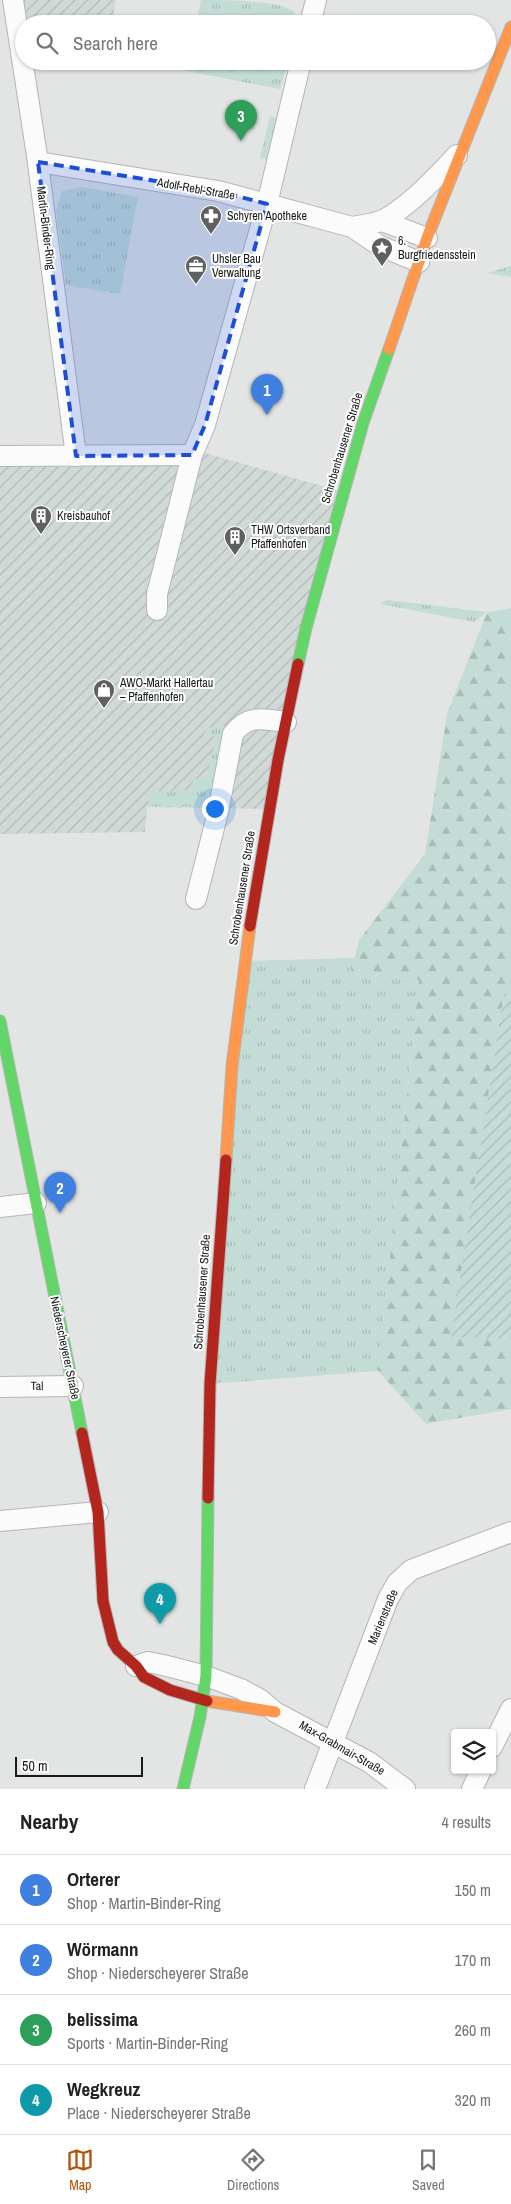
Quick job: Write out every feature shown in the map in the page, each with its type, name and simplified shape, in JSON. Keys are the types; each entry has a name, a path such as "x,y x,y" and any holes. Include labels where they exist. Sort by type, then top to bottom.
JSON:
{"main road":[{"name":"Schrobenhausener Straße","path":"496,65 511,27"},
{"name":"Schrobenhausener Straße","path":"183,1789 203,1699 206,1676 210,1384 232,1066 250,923 286,722 308,620 350,466 385,355 427,238 494,70"},
{"name":"Niederscheyerer Straße","path":"0,1021 98,1512 101,1582 109,1631 118,1652 123,1658 136,1666 143,1676 158,1684 203,1699"},
{"name":"Max-Grabmair-Straße","path":"203,1699 257,1712 276,1712"}],"street":[{"name":"Martin-Binder-Ring","path":"14,0 16,15"},
{"path":"312,15 316,0"},
{"name":"Martin-Binder-Ring","path":"24,70 76,456"},
{"path":"157,610 157,594 192,455 205,425 267,204 299,70"},
{"name":"Adolf-Rebl-Straße","path":"352,227 382,221 417,196 462,150"},
{"name":"Adolf-Rebl-Straße","path":"38,162 218,192 267,204 352,227 380,246 419,262"},
{"path":"382,221 427,238"},
{"path":"0,456 192,455"},
{"path":"196,900 218,812 233,734 241,723 253,719 286,722"},
{"path":"0,1207 36,1203"},
{"name":"Tal","path":"0,1387 73,1386"},
{"path":"0,1521 98,1512"},
{"name":"Marienstraße","path":"315,1789 388,1599 397,1583 411,1570 511,1532"},
{"path":"136,1666 148,1662 206,1676"},
{"name":"Max-Grabmair-Straße","path":"206,1676 248,1692 276,1712 369,1762 405,1789"},
{"path":"496,1739 511,1709"},
{"path":"472,1789 479,1774"}],"highlighted area":[{"path":"38,162 218,191 267,204 205,425 192,455 76,456"}],"shaded area":[{"path":"23,0 116,0 114,15 26,15"},
{"path":"205,453 343,492 269,809 147,807 145,832 0,834 0,466 78,467"}],"green space":[{"path":"201,0 222,0 278,5 288,8 295,15 198,15"},
{"path":"186,70 285,70 280,89"},
{"path":"270,116 278,118 268,160 260,158"},
{"path":"81,187 138,197 120,294 66,285 56,210 62,191"},
{"path":"511,266 511,277 487,273"},
{"path":"387,600 487,612 474,622 380,604"},
{"path":"511,608 511,995 504,993 452,1337 511,1339 511,1409 426,1424 378,1371 419,980 351,973 359,940 425,854 447,714 487,612"},
{"path":"229,725 214,807 148,806 149,791 192,790 193,778 206,780 216,737 204,734 208,728"},
{"path":"355,958 351,973 419,980 378,1371 210,1384 245,961"},
{"path":"504,993 511,995 511,1339 451,1337"}],"traffic: fast":[{"path":"298,664 306,628 363,423 389,349"},
{"path":"0,1021 82,1433"},
{"path":"183,1789 200,1717 206,1676 208,1498"}],"traffic: slow":[{"path":"496,65 511,27"},
{"path":"389,349 427,238 494,70"},
{"path":"226,1160 232,1066 250,926"},
{"path":"207,1701 275,1712"}],"traffic: jam":[{"path":"250,926 278,760 298,664"},
{"path":"208,1498 210,1384 226,1160"},
{"path":"82,1433 98,1512 103,1601 113,1642 118,1650 136,1666 144,1677 170,1690 207,1701"}],"place":[{"name":"belissima","path":"241,141"},
{"name":"Schyren Apotheke","path":"211,235"},
{"name":"6. Burgfriedensstein","path":"382,267"},
{"name":"Uhsler Bau Verwaltung","path":"196,285"},
{"name":"Orterer","path":"267,415"},
{"name":"Kreisbauhof","path":"41,535"},
{"name":"THW Ortsverband Pfaffenhofen","path":"235,556"},
{"name":"AWO-Markt Hallertau – Pfaffenhofen","path":"104,709"},
{"name":"Wörmann","path":"60,1213"},
{"name":"Wegkreuz","path":"160,1624"}]}
